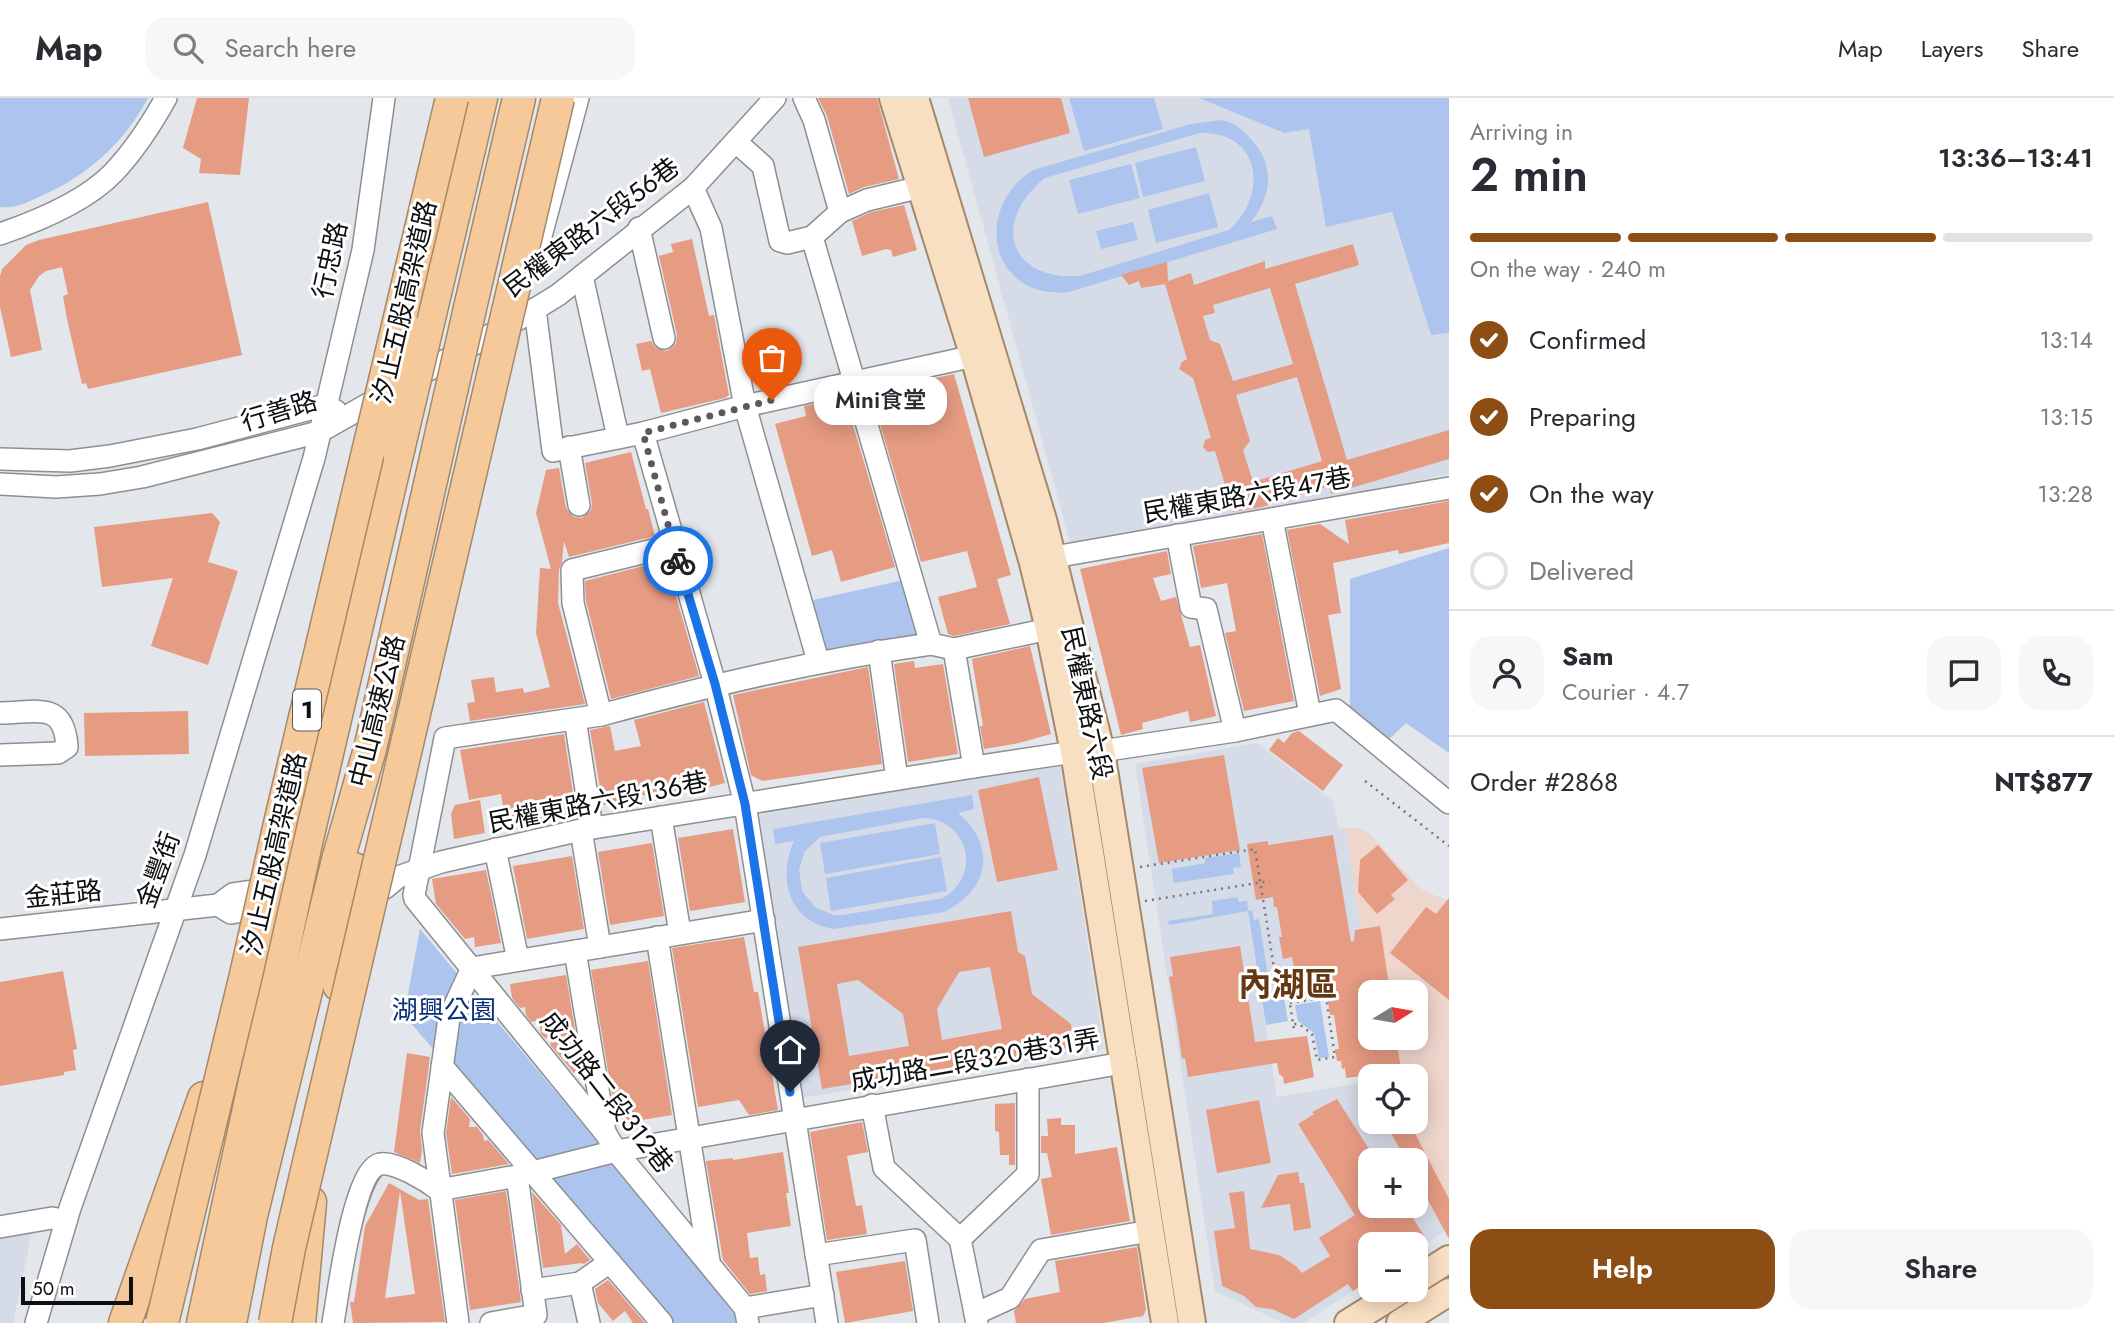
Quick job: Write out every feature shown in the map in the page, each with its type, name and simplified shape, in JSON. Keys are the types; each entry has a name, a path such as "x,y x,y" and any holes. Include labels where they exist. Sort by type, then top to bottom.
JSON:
{"highway":[{"name":"汐止五股高架道路","path":"162,1323 452,98"},
{"name":"中山高速公路","path":"203,1323 324,764 481,98"},
{"name":"中山高速公路","path":"230,1323 251,1216 338,860 370,749 519,98"},
{"path":"275,1323 292,1235 558,98"},
{"path":"299,1323 309,1214 370,749"},
{"path":"125,1323 190,1140 286,843 324,764"}],"main road":[{"name":"民權東路六段","path":"893,98 921,187 984,354 1054,556 1101,751 1119,871 1199,1323"},
{"name":"民權東路六段","path":"915,98 984,354 1049,629 1074,752 1165,1323"},
{"path":"1428,1272 1449,1259"},
{"path":"1348,1323 1390,1305"},
{"path":"1400,1323 1437,1307"}],"street":[{"path":"0,234 71,204 112,174 145,135 166,98"},
{"name":"行忠路","path":"319,432 363,250 384,98"},
{"path":"578,98 528,280 529,313 561,449 579,505"},
{"name":"民權東路六段56巷","path":"347,417 529,313 582,276 692,188 775,98"},
{"path":"804,98 814,120 840,212"},
{"path":"736,142 763,166 780,241 787,243 812,237 840,212 867,200 921,187"},
{"path":"692,188 711,228 745,406 818,662"},
{"path":"639,228 664,338"},
{"path":"812,237 930,644"},
{"path":"582,276 618,437"},
{"path":"561,449 643,433 745,406 984,354"},
{"name":"行善路","path":"0,459 70,461 110,456 197,439 325,405 347,417"},
{"name":"行善路","path":"0,484 57,486 121,480 319,432 347,417"},
{"name":"金豐街","path":"36,1323 66,1221 203,828 314,458 319,432"},
{"path":"643,433 715,684 745,804 827,1323"},
{"name":"民權東路六段47巷","path":"1054,556 1449,488"},
{"path":"1272,519 1310,714"},
{"path":"1177,535 1191,607 1206,610 1235,731"},
{"path":"601,715 573,603 572,570 674,545"},
{"path":"408,874 444,737 601,715 715,684 879,651 930,644 954,649 1049,629"},
{"path":"954,649 974,768"},
{"path":"879,651 897,779"},
{"name":"民權東路六段136巷","path":"358,884 384,871 408,874 441,862 586,829 1074,752 1101,751 1235,731 1336,710 1449,803"},
{"path":"0,713 49,712 60,717 66,728 67,747 58,753 0,755"},
{"path":"575,719 600,947"},
{"path":"661,817 680,933"},
{"path":"495,849 518,960"},
{"name":"成功路二段312巷","path":"408,874 415,899 710,1263 747,1315"},
{"path":"174,910 218,905 233,894 266,898"},
{"name":"金莊路","path":"0,929 174,910"},
{"path":"458,1323 433,1133 449,1018 472,968 764,919"},
{"path":"657,937 710,1263"},
{"path":"575,951 611,1143"},
{"name":"成功路二段320巷31弄","path":"439,1190 525,1174 611,1143 689,1138 1123,1063"},
{"path":"442,1066 525,1174 610,1262 662,1323"},
{"path":"960,1239 1028,1174 1028,1079"},
{"path":"872,1105 884,1168 960,1239 976,1318 1010,1298 1041,1250 1150,1231"},
{"path":"333,1323 354,1208 373,1168 381,1164 391,1165 424,1179 439,1190"},
{"path":"491,1323 537,1319 525,1174"},
{"path":"0,1227 52,1218 66,1221"},
{"path":"816,1255 915,1240 928,1323"},
{"path":"533,1290 580,1283 610,1262"},
{"path":"580,1283 589,1323"},
{"path":"747,1315 823,1295"}],"path":[{"path":"1365,781 1449,846"},
{"path":"1119,871 1255,849 1277,987 1287,985 1294,1030"},
{"path":"1125,904 1270,881"},
{"path":"1290,1003 1326,997 1335,1057 1317,1060 1312,1034 1298,1024 1293,1025"}],"shaded area":[{"path":"948,98 1199,98 1284,133 1309,129 1326,226 1392,212 1431,334 1449,333 1449,474 1234,520 1072,549"},
{"path":"1257,743 1333,801 1339,829 1346,828 1368,979 1261,996 1277,1097 1358,1083 1358,1134 1392,1134 1399,1148 1358,1148 1358,1218 1428,1218 1428,1200 1445,1231 1428,1242 1428,1232 1358,1232 1358,1288 1303,1323 1284,1323 1215,1291 1135,764"},
{"path":"1060,764 1104,1049 802,1098 757,815"},
{"path":"1346,828 1358,828 1368,832 1421,890 1449,901 1449,1229 1445,1231 1428,1200 1428,1148 1399,1148 1392,1134 1428,1134 1428,1064 1381,1064 1379,1050 1428,1050 1428,980 1368,980"},
{"path":"32,1231 13,1323 0,1323 0,1238"}],"green space":[{"path":"0,98 148,98 116,144 89,168 41,196 11,207 0,207"},
{"path":"1069,98 1154,98 1163,129 1084,151"},
{"path":"1199,98 1449,98 1449,333 1431,335 1392,212 1326,227 1309,129 1284,133"},
{"path":"1221,120 1229,122 1243,131 1257,147 1267,168 1268,179 1264,201 1251,222 1272,216 1277,229 1069,292 1043,291 1022,282 1007,268 999,249 997,228 1002,207 1014,187 1033,170 1191,124","holes":["1200,133 1220,135 1236,142 1247,153 1252,167 1250,199 1242,215 1229,230 1080,276 1056,275 1037,269 1023,259 1015,245 1013,229 1018,212 1028,195 1045,178"]},
{"path":"1196,147 1205,181 1143,197 1135,163"},
{"path":"1131,164 1140,198 1078,214 1069,180"},
{"path":"1209,193 1218,227 1156,243 1148,210"},
{"path":"1133,222 1138,240 1101,249 1096,231"},
{"path":"1449,548 1449,753 1406,723 1382,746 1350,714 1350,579"},
{"path":"904,580 921,640 826,655 813,600"},
{"path":"972,795 974,809 958,813 979,839 983,867 971,892 944,912 834,929 806,918 797,908 787,884 789,855 794,841 775,844 773,829","holes":["923,818 938,821 951,828 960,838 966,863 963,876 955,888 943,898 834,915 816,908 802,891 799,869 805,851 820,837"]},
{"path":"935,823 940,854 825,874 820,843"},
{"path":"1239,853 1241,867 1233,868 1234,874 1174,883 1172,869 1205,863 1205,858"},
{"path":"941,857 947,891 831,911 826,878"},
{"path":"1237,897 1239,902 1247,901 1248,911 1169,925 1168,921 1213,914 1212,901"},
{"path":"1252,910 1254,920 1259,919 1271,994 1283,992 1288,1021 1266,1025 1248,911"},
{"name":"湖興公園","path":"420,929 746,1323 668,1323 404,1015"},
{"path":"1332,985 1332,1002 1328,1002 1327,995 1299,999 1298,990"},
{"path":"1320,1001 1329,1057 1319,1058 1314,1033 1298,1021 1295,1005"}],"building":[{"path":"197,98 249,98 240,175 199,173 201,159 183,148"},
{"path":"818,98 877,98 899,179 864,187 849,194 827,116"},
{"path":"968,98 1061,98 1070,133 984,157"},
{"path":"208,202 242,355 88,389 86,383 82,384 67,319 63,296 68,294 62,267 46,271 39,276 30,290 42,350 11,357 0,307 0,276 2,269 26,245"},
{"path":"904,205 917,250 893,257 891,250 886,249 862,256 852,221 871,212"},
{"path":"692,239 709,316 714,315 729,395 661,413 650,369 642,371 636,344 651,341 655,347 666,351 676,343 677,335 659,256 673,252 671,244"},
{"path":"1353,244 1359,265 1295,284 1347,460 1449,430 1449,459 1331,494 1329,486 1262,507 1233,512 1215,451 1208,452 1203,447 1205,440 1211,438 1193,378 1179,369 1187,359 1165,284 1141,288 1139,281 1129,285 1121,275 1167,262 1168,281 1191,273 1194,285 1265,261 1265,269","holes":["1270,288 1293,364 1233,381 1220,344 1210,340 1203,316 1215,313 1213,305","1297,377 1322,461 1253,482 1243,450 1250,441 1236,395"]},
{"path":"954,374 1011,575 997,579 1010,624 954,636 948,634 938,597 977,587 967,551 921,562 872,397 877,391"},
{"path":"845,398 895,567 841,582 832,550 812,556 775,424 806,416 804,406"},
{"path":"631,452 655,536 569,557 564,541 559,570 558,603 585,704 470,721 467,703 475,702 471,680 494,677 496,692 523,688 524,693 550,687 536,633 540,568 551,569 536,513 546,470 559,468 566,508 574,517 582,518 591,510 592,503 585,463"},
{"path":"1449,501 1449,543 1399,554 1398,550 1333,563 1341,613 1328,615 1341,689 1320,696 1287,530 1320,524 1349,544 1345,520"},
{"path":"212,513 220,522 208,562 238,571 208,665 151,646 173,578 102,587 94,527"},
{"path":"1262,534 1294,701 1244,711 1225,633 1236,631 1227,583 1201,588 1193,546"},
{"path":"1167,551 1171,574 1153,578 1161,601 1176,597 1190,647 1200,645 1216,716 1190,722 1188,711 1142,723 1143,729 1121,735 1080,569"},
{"path":"666,562 699,676 611,699 586,601 585,581"},
{"path":"1030,646 1051,734 984,749 972,659"},
{"path":"914,661 915,668 943,664 958,754 908,762 894,664"},
{"path":"868,667 882,764 762,781 751,775 733,695"},
{"path":"704,702 725,783 654,801 628,786 630,800 603,805 590,730 610,726 615,751 641,746 634,720"},
{"path":"188,711 189,754 85,756 84,713"},
{"path":"1299,731 1343,765 1323,791 1269,750 1278,738 1284,743 1292,733"},
{"path":"564,734 576,813 506,825 501,794 469,800 460,750"},
{"path":"1224,755 1240,850 1159,863 1142,768"},
{"path":"1039,777 1058,870 997,882 978,790"},
{"path":"480,800 485,833 454,839 451,814 455,805"},
{"path":"733,829 745,902 690,911 678,838"},
{"path":"1333,835 1351,942 1354,941 1355,930 1380,926 1388,980 1358,980 1358,1050 1398,1050 1400,1064 1358,1064 1358,1076 1346,1078 1345,1068 1342,1069 1341,1061 1337,1061 1335,1049 1339,1049 1334,1015 1330,1015 1328,1002 1332,1002 1333,994 1330,970 1295,975 1292,957 1283,959 1279,937 1282,937 1273,897 1256,900 1247,844 1268,841 1268,845"},
{"path":"652,843 664,916 610,925 598,852"},
{"path":"1378,845 1408,880 1391,895 1395,899 1377,914 1358,892 1360,860"},
{"path":"572,856 584,929 527,939 513,866"},
{"path":"486,870 501,943 475,947 474,937 465,939 436,904 432,879"},
{"path":"1449,898 1449,1000 1428,983 1428,980 1424,980 1390,953 1426,907 1436,914"},
{"path":"1011,911 1018,952 1025,956 1032,994 1071,1024 1074,1047 822,1089 798,947","holes":["990,967 1002,1029 942,1040 937,1009 959,972","858,980 903,1014 909,1046 849,1056 837,984"]},
{"path":"744,937 754,992 758,992 778,1110 749,1115 739,1100 698,1107 672,948"},
{"path":"1240,946 1255,1042 1307,1036 1314,1077 1284,1084 1277,1063 1188,1077 1185,1058 1182,1059 1169,977 1173,976 1170,957"},
{"path":"648,961 672,1115 617,1124 591,970"},
{"path":"63,971 77,1049 73,1050 76,1070 64,1072 64,1075 0,1086 0,982"},
{"path":"566,975 582,1072 574,1073 551,1046 550,1037 545,1038 541,1034 539,1020 531,1022 525,1007 520,1008 512,998 510,984"},
{"path":"407,1053 430,1057 420,1131 420,1163 394,1152"},
{"path":"451,1097 470,1119 469,1127 477,1127 484,1141 488,1140 509,1164 452,1174 446,1133"},
{"path":"1337,1099 1368,1148 1358,1148 1358,1218 1413,1218 1422,1232 1358,1232 1358,1288 1353,1291 1348,1284 1294,1319 1272,1309 1256,1307 1244,1296 1222,1286 1214,1231 1235,1228 1229,1193 1244,1191 1250,1249 1279,1255 1302,1273 1330,1256 1319,1238 1355,1215 1298,1124 1314,1114 1312,1112"},
{"path":"1259,1100 1271,1163 1217,1173 1206,1110"},
{"path":"1015,1103 1015,1165 1009,1165 1009,1155 1000,1155 999,1132 995,1131 995,1104"},
{"path":"1061,1118 1061,1125 1075,1125 1075,1154 1117,1147 1130,1221 1051,1235 1041,1179 1052,1177 1047,1153 1041,1153 1041,1136 1048,1136 1047,1119"},
{"path":"862,1122 868,1152 847,1156 856,1206 862,1205 867,1234 827,1240 810,1132"},
{"path":"1392,1134 1415,1134 1423,1148 1399,1148"},
{"path":"783,1152 791,1226 747,1233 750,1258 758,1257 760,1275 765,1274 767,1291 750,1294 723,1260 706,1161 733,1160"},
{"path":"1428,1159 1449,1199 1449,1239 1428,1200"},
{"path":"1298,1172 1300,1183 1304,1183 1311,1228 1294,1231 1290,1204 1261,1208 1278,1175"},
{"path":"389,1183 419,1200 428,1199 445,1322 353,1323 350,1302 354,1302 365,1226","holes":["400,1191 415,1294 385,1298"]},
{"path":"506,1191 521,1302 470,1310 455,1200"},
{"path":"532,1192 561,1225 565,1254 577,1244 590,1260 584,1264 543,1268"},
{"path":"1137,1247 1146,1310 1143,1316 1103,1323 1016,1323 1014,1311 1025,1299 1060,1292 1055,1261"},
{"path":"905,1261 913,1311 845,1323 836,1272"},
{"path":"608,1280 645,1323 633,1323 625,1311 613,1321 598,1303 595,1289"}],"way so far":[{"path":"678,561 643,433 772,400"}],"place":[{"name":"Mini食堂","path":"772,400"}],"district":[{"name":"內湖區","path":"1288,984"}],"route":[{"path":"678,561 715,684 745,804 790,1092"}]}
